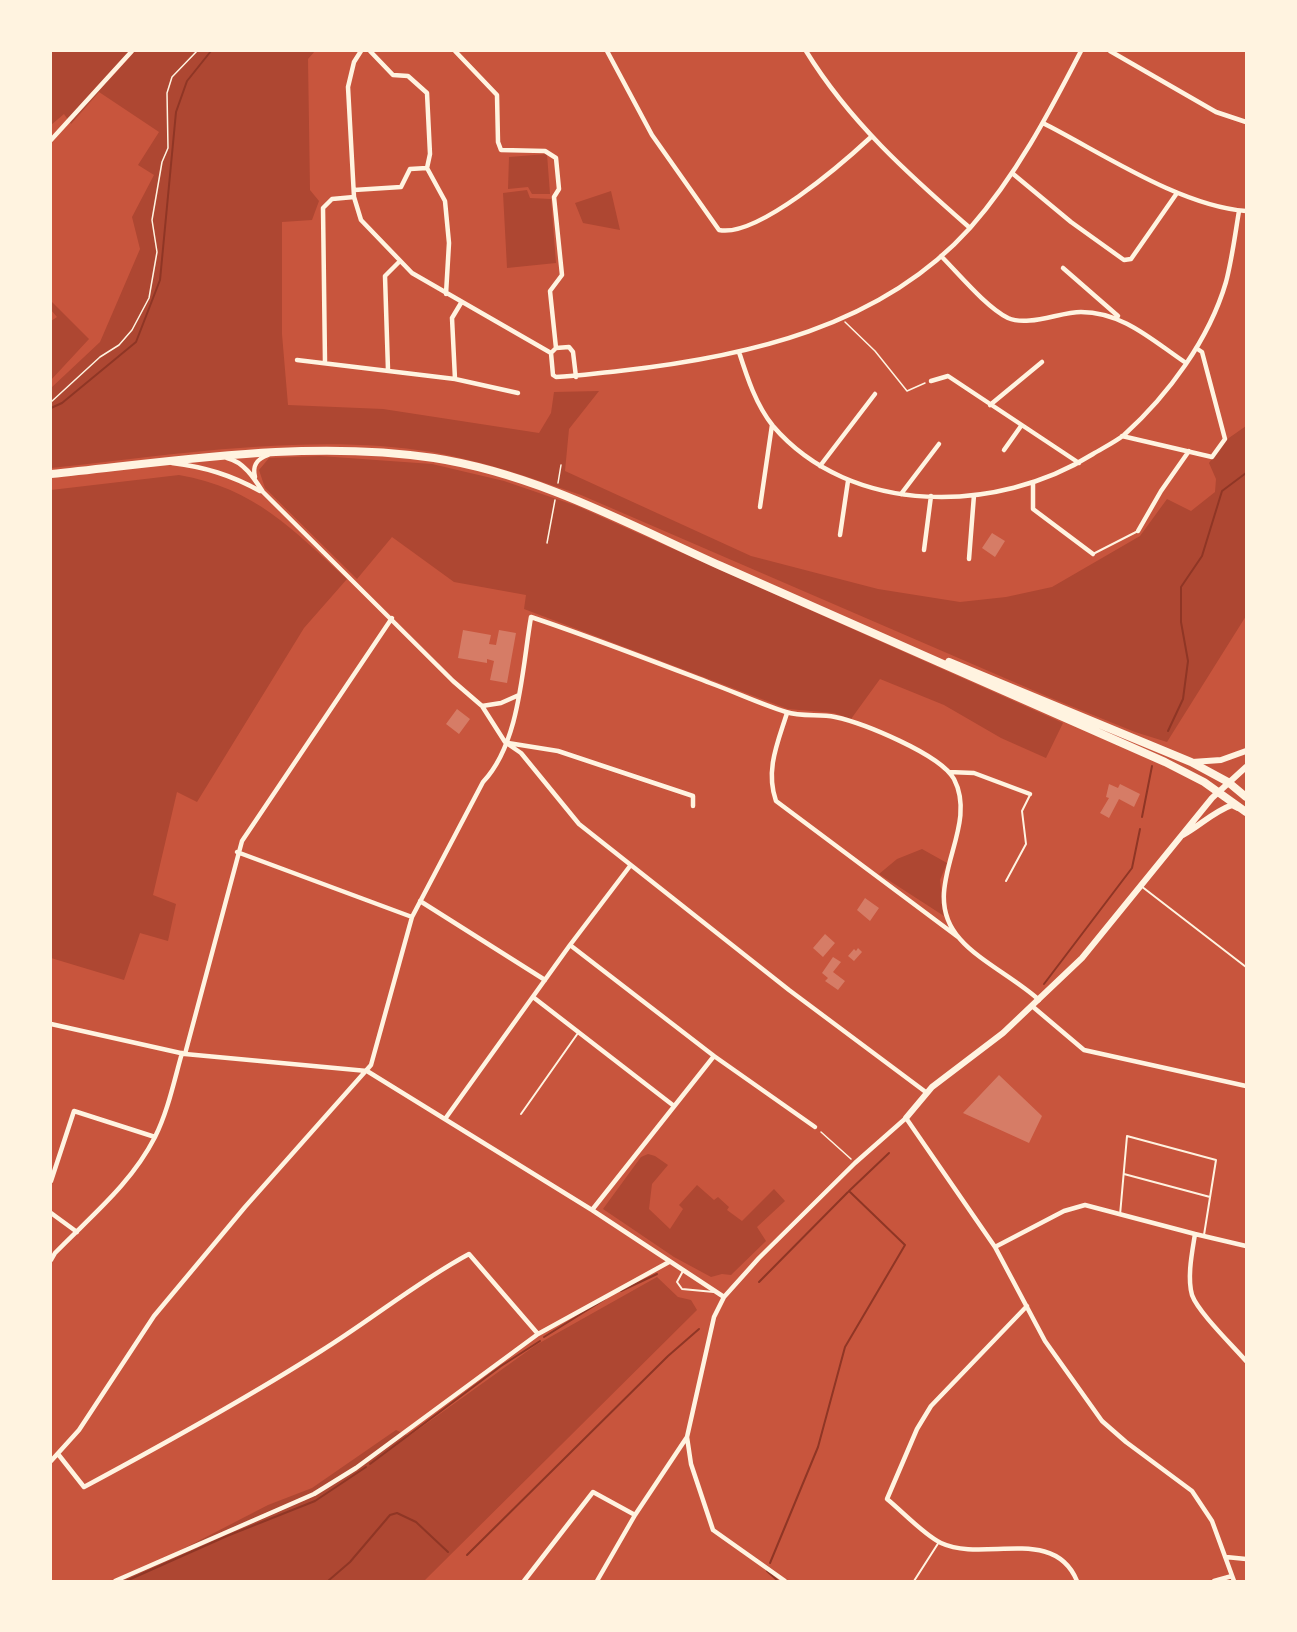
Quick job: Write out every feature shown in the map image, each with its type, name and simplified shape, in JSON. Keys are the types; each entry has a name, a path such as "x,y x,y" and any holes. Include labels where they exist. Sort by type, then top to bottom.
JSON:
{"main road":[{"path":"51,474 273,453 347,451 406,455 471,465 579,500 1166,762 1218,791 1244,811"},
{"path":"916,652 967,667 1191,762 1228,782 1246,797"}],"street":[{"path":"51,140 132,51"},
{"path":"361,51 354,62 348,87 354,197 361,220 412,273 551,353"},
{"path":"370,51 393,75 408,76 427,93 430,154 427,168 445,201 449,243 446,294"},
{"path":"455,51 497,95 498,142 501,150 545,151 556,158 560,189 554,197 562,275 550,291 556,348"},
{"path":"607,51 652,135 719,230 730,232 739,230 782,207 828,176 871,137"},
{"path":"806,51 838,98 871,137 970,228"},
{"path":"551,353 554,375 576,376 664,366 739,352 842,320 890,295 941,256 970,228 1012,173 1043,123 1081,51"},
{"path":"1110,51 1216,112 1246,122"},
{"path":"1043,123 1177,193 1205,203 1246,211"},
{"path":"354,190 401,187 410,169 427,168"},
{"path":"1012,173 1071,222 1124,260 1131,259 1177,193"},
{"path":"325,362 323,208 332,199 354,197"},
{"path":"739,352 758,403 772,424 788,442 820,466 848,480 901,494 931,496 974,495 1033,483 1078,463 1122,436 1162,394 1186,363 1196,348 1225,284 1239,211"},
{"path":"941,256 999,312 1011,319 1027,320 1083,312 1120,318"},
{"path":"388,370 385,276 399,262"},
{"path":"1063,268 1120,318 1186,363"},
{"path":"455,380 452,318 461,303"},
{"path":"551,353 556,348 569,347 573,352 576,376"},
{"path":"1122,436 1212,457 1225,439 1202,352 1196,348"},
{"path":"297,360 455,380 518,393"},
{"path":"990,405 1042,362"},
{"path":"931,381 948,376 1078,463"},
{"path":"820,466 875,394"},
{"path":"760,507 772,424"},
{"path":"1004,450 1021,426"},
{"path":"901,494 939,444"},
{"path":"1138,531 1161,491 1190,451"},
{"path":"255,480 255,463 259,458 273,453"},
{"path":"222,458 238,462 263,492 453,681 482,706 505,742 520,753 579,824 630,866 927,1093"},
{"path":"164,462 205,467 263,492"},
{"path":"840,535 848,480"},
{"path":"1033,483 1033,509 1093,554"},
{"path":"969,559 974,495"},
{"path":"924,550 931,496"},
{"path":"51,1461 100,1400 154,1316 244,1207 371,1065 412,917 483,782 496,768 519,695 531,617 788,712 827,716 853,722 927,755 949,772 961,796 961,819 944,878 944,900 949,922 960,939"},
{"path":"51,1260 119,1190 155,1137 184,1053 237,852 262,808 392,618"},
{"path":"482,706 501,703 519,695"},
{"path":"788,712 773,757 771,780 776,801 1039,1000"},
{"path":"505,742 558,751 693,796 693,806"},
{"path":"1191,762 1221,760 1246,751"},
{"path":"597,1581 635,1515 687,1437 714,1317 724,1297 759,1258 855,1163 906,1118 927,1093 1003,1034 1082,958 1218,791 1246,767"},
{"path":"949,772 974,773 1030,794"},
{"path":"1180,837 1220,809 1232,805 1244,811"},
{"path":"237,852 412,917"},
{"path":"445,1119 570,945 630,866"},
{"path":"420,901 545,980"},
{"path":"570,945 714,1056 815,1127"},
{"path":"532,997 674,1106"},
{"path":"1032,1006 1084,1050 1246,1086"},
{"path":"51,1024 184,1053 367,1071 592,1210 724,1297"},
{"path":"592,1210 714,1056"},
{"path":"51,1181 74,1111 155,1137"},
{"path":"906,1118 995,1247 1045,1341 1107,1426 1192,1491 1212,1521 1233,1578 1214,1581"},
{"path":"995,1247 1064,1211 1085,1205 1246,1246"},
{"path":"51,1213 76,1232"},
{"path":"1195,1234 1191,1268 1192,1294 1202,1311 1246,1361"},
{"path":"58,1454 84,1487 249,1397 349,1333 439,1270 469,1254 538,1334"},
{"path":"115,1581 314,1494 356,1468 538,1334 669,1262"},
{"path":"1027,1306 931,1406 918,1429 888,1499 939,1542 967,1549 1030,1548 1049,1552 1064,1561 1077,1581"},
{"path":"687,1437 691,1464 713,1530 785,1581"},
{"path":"524,1581 594,1492 635,1515"},
{"path":"1226,1557 1246,1559"}],"lane":[{"path":"1093,554 1138,531"},
{"path":"1006,881 1026,844 1022,811 1030,794"},
{"path":"1141,886 1246,967"},
{"path":"521,1114 578,1032"},
{"path":"1120,1215 1127,1136 1216,1160 1204,1237"},
{"path":"1124,1174 1210,1197"},
{"path":"683,1271 677,1282 682,1289 716,1292"},
{"path":"914,1581 939,1542"}],"path":[{"path":"51,402 100,357 119,345 132,330 149,298 157,252 152,220 162,162 168,148 167,93 172,77 197,51"},
{"path":"842,320 875,351 907,391 931,381"},
{"path":"557,487 561,465"},
{"path":"547,543 555,499"},
{"path":"815,1127 855,1163"}],"shaded area":[{"path":"51,51 132,51 110,79 135,51 315,51 308,59 310,190 319,201 312,220 282,222 282,334 288,405 383,409 539,433 551,413 554,392 599,391 569,429 565,471 751,556 878,589 960,602 1006,597 1052,587 1140,536 1167,499 1191,511 1215,492 1216,479 1209,463 1226,440 1246,426 1246,616 1167,742 1135,732 1051,698 581,495 470,460 386,446 339,444 192,452 51,468 51,388 100,342 140,249 132,217 154,175 138,165 159,132 99,92 71,124 64,114 51,125"},
{"path":"547,154 550,194 532,194 528,187 508,189 509,157"},
{"path":"527,190 530,198 551,199 556,263 507,268 503,193"},
{"path":"611,191 620,230 583,223 575,203"},
{"path":"51,301 89,339 51,380 51,321 57,317 51,310"},
{"path":"320,456 432,464 504,481 577,506 1063,723 1046,758 1001,738 944,705 880,679 851,719 834,713 788,709 524,609 526,595 454,582 392,537 357,579 265,488 259,470 269,458"},
{"path":"179,475 206,481 251,501 290,528 347,579 304,628 197,802 177,792 153,895 176,904 168,941 140,933 124,980 51,958 51,490"},
{"path":"922,849 947,863 940,880 944,916 879,874 897,859"},
{"path":"648,1154 668,1165 652,1184 649,1209 670,1229 683,1209 679,1205 697,1185 714,1200 718,1197 729,1207 727,1210 742,1221 774,1189 785,1201 757,1227 766,1241 731,1275 722,1274 711,1277 674,1257 603,1209 641,1157"},
{"path":"657,1277 678,1297 691,1300 697,1310 424,1581 121,1581 268,1505 312,1488 396,1430 409,1436 536,1345"}],"building":[{"path":"992,533 1005,541 995,557 982,548"},
{"path":"463,630 491,635 489,644 496,645 499,630 516,633 507,683 490,680 494,661 487,659 487,663 458,658"},
{"path":"457,709 470,719 459,734 446,724"},
{"path":"1109,784 1118,788 1120,784 1140,794 1134,807 1119,799 1109,818 1100,813 1109,798 1106,797"},
{"path":"865,898 879,908 870,921 857,910"},
{"path":"825,934 835,943 823,957 813,948"},
{"path":"858,948 862,952 854,961 848,956"},
{"path":"833,957 841,962 833,972 845,981 838,990 825,981 828,978 822,973"},
{"path":"999,1075 1042,1116 1029,1143 963,1113"}],"waterway":[{"path":"51,408 62,403 136,342 160,280 176,112 187,81 211,51"},
{"path":"1168,731 1183,699 1188,661 1181,622 1181,587 1202,556 1222,491 1246,473"},
{"path":"1142,817 1152,766"},
{"path":"1044,984 1132,868 1140,829"},
{"path":"770,1563 818,1447 845,1347 905,1245 849,1191 889,1153"},
{"path":"759,1282 848,1192"},
{"path":"621,1291 657,1274"},
{"path":"544,1337 605,1299"},
{"path":"467,1555 668,1356 699,1329"},
{"path":"370,1464 501,1366 540,1341"},
{"path":"126,1581 227,1536 315,1501 366,1467"},
{"path":"328,1581 350,1562 390,1515 397,1513 416,1522 448,1552"},
{"path":"767,1571 778,1581"}]}
